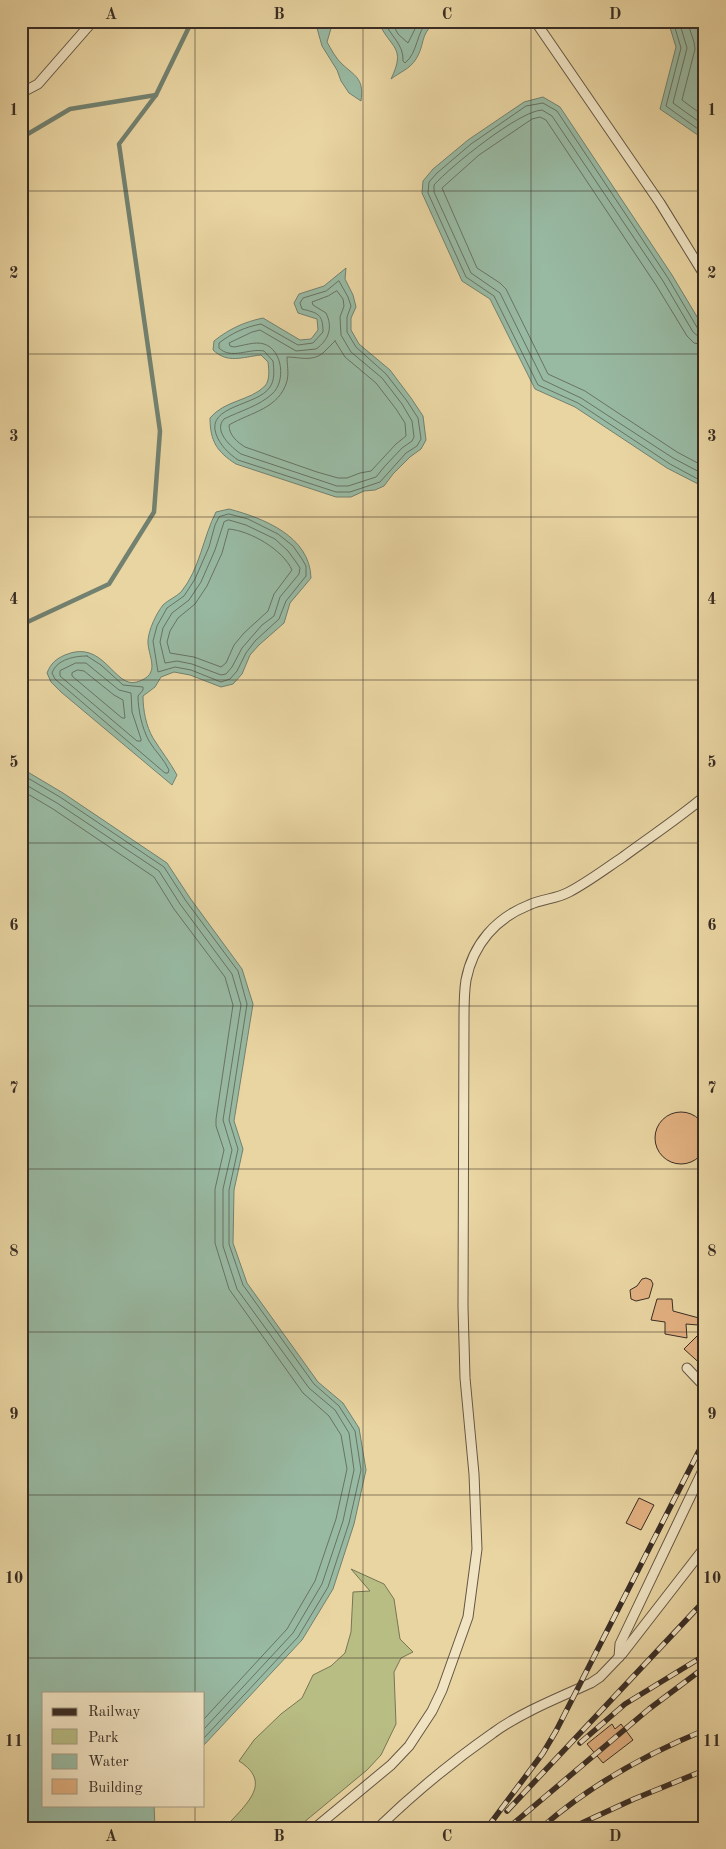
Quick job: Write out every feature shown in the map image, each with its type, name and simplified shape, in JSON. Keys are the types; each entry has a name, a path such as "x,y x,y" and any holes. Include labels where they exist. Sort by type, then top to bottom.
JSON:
{"lane":[{"path":"21,93 38,84 93,21"},
{"path":"535,21 660,203 705,276"},
{"path":"315,1828 391,1765 409,1746 432,1711 442,1690 468,1617 476,1549 474,1474 465,1378 463,1307 464,1018 468,969 475,953 492,927 504,918 530,904 551,899 568,892 653,835 705,796"},
{"path":"687,1368 705,1386"},
{"path":"618,1657 620,1644 705,1466"},
{"path":"378,1828 445,1770 494,1732 600,1677 705,1547"}],"green space":[{"path":"351,1569 384,1584 394,1599 400,1639 413,1652 401,1658 394,1672 396,1724 381,1755 367,1770 297,1828 225,1828 247,1803 255,1787 255,1778 239,1761 254,1740 281,1714 302,1698 313,1675 331,1666 345,1653 351,1632 353,1592 370,1591"}],"water":[{"path":"315,21 339,21 332,25 327,42 338,60 356,76 361,88 361,101 349,93 341,81 337,70 322,46"},
{"path":"378,21 438,21 425,34 414,62 391,79 396,68 397,54"},
{"path":"668,21 705,21 705,140 660,109 676,47"},
{"path":"543,97 560,107 672,275 705,330 705,491 700,485 667,468 575,407 535,389 490,299 462,281 422,193 423,181 433,169 468,140 524,102"},
{"path":"346,268 345,279 353,295 356,307 351,318 351,330 359,344 390,370 411,398 423,416 426,440 421,449 393,474 384,486 375,490 364,491 351,497 336,497 236,464 224,455 216,445 211,433 210,418 230,404 259,391 267,384 269,375 268,362 261,355 236,358 224,357 213,350 214,341 237,326 263,318 300,340 311,339 318,330 317,319 298,313 294,303 299,294 324,286"},
{"path":"229,509 270,524 294,540 303,551 309,563 311,578 290,603 284,623 250,655 242,674 233,684 221,687 190,675 174,672 161,677 155,687 143,696 148,728 177,775 172,785 61,692 51,682 47,673 56,660 65,655 78,652 89,653 99,658 129,682 145,679 152,669 148,640 155,617 163,605 181,592 193,573 216,512"},
{"path":"21,768 63,793 167,863 242,969 253,1004 234,1121 243,1149 234,1190 233,1243 247,1283 318,1382 343,1403 359,1428 366,1470 354,1524 333,1589 302,1640 205,1744 205,1692 42,1692 42,1806 154,1806 155,1828 21,1828"}],"building":[{"path":"681,1112 691,1114 699,1120 705,1128 707,1138 705,1148 699,1156 691,1162 681,1164 671,1162 663,1156 657,1148 655,1138 657,1128 663,1120 671,1114"},
{"path":"642,1279 651,1280 653,1284 649,1298 636,1301 631,1299 630,1290 637,1286"},
{"path":"657,1299 672,1299 673,1311 699,1318 698,1325 686,1324 687,1338 665,1334 665,1322 651,1320"},
{"path":"705,1328 705,1368 684,1349"},
{"path":"639,1498 654,1505 641,1530 626,1523"},
{"path":"612,1724 615,1729 621,1724 633,1740 603,1763 587,1744"}],"waterway":[{"path":"21,625 109,584 154,512 160,431 119,144 156,95 189,27 194,21"},
{"path":"21,138 70,109 156,95"}],"railway":[{"path":"487,1828 543,1753 556,1731 705,1439"},
{"path":"507,1811 705,1600"},
{"path":"580,1743 625,1704 705,1655"},
{"path":"508,1828 649,1709 705,1667"},
{"path":"541,1828 579,1798 619,1772 640,1760 705,1730"},
{"path":"571,1828 634,1799 705,1770"}]}
